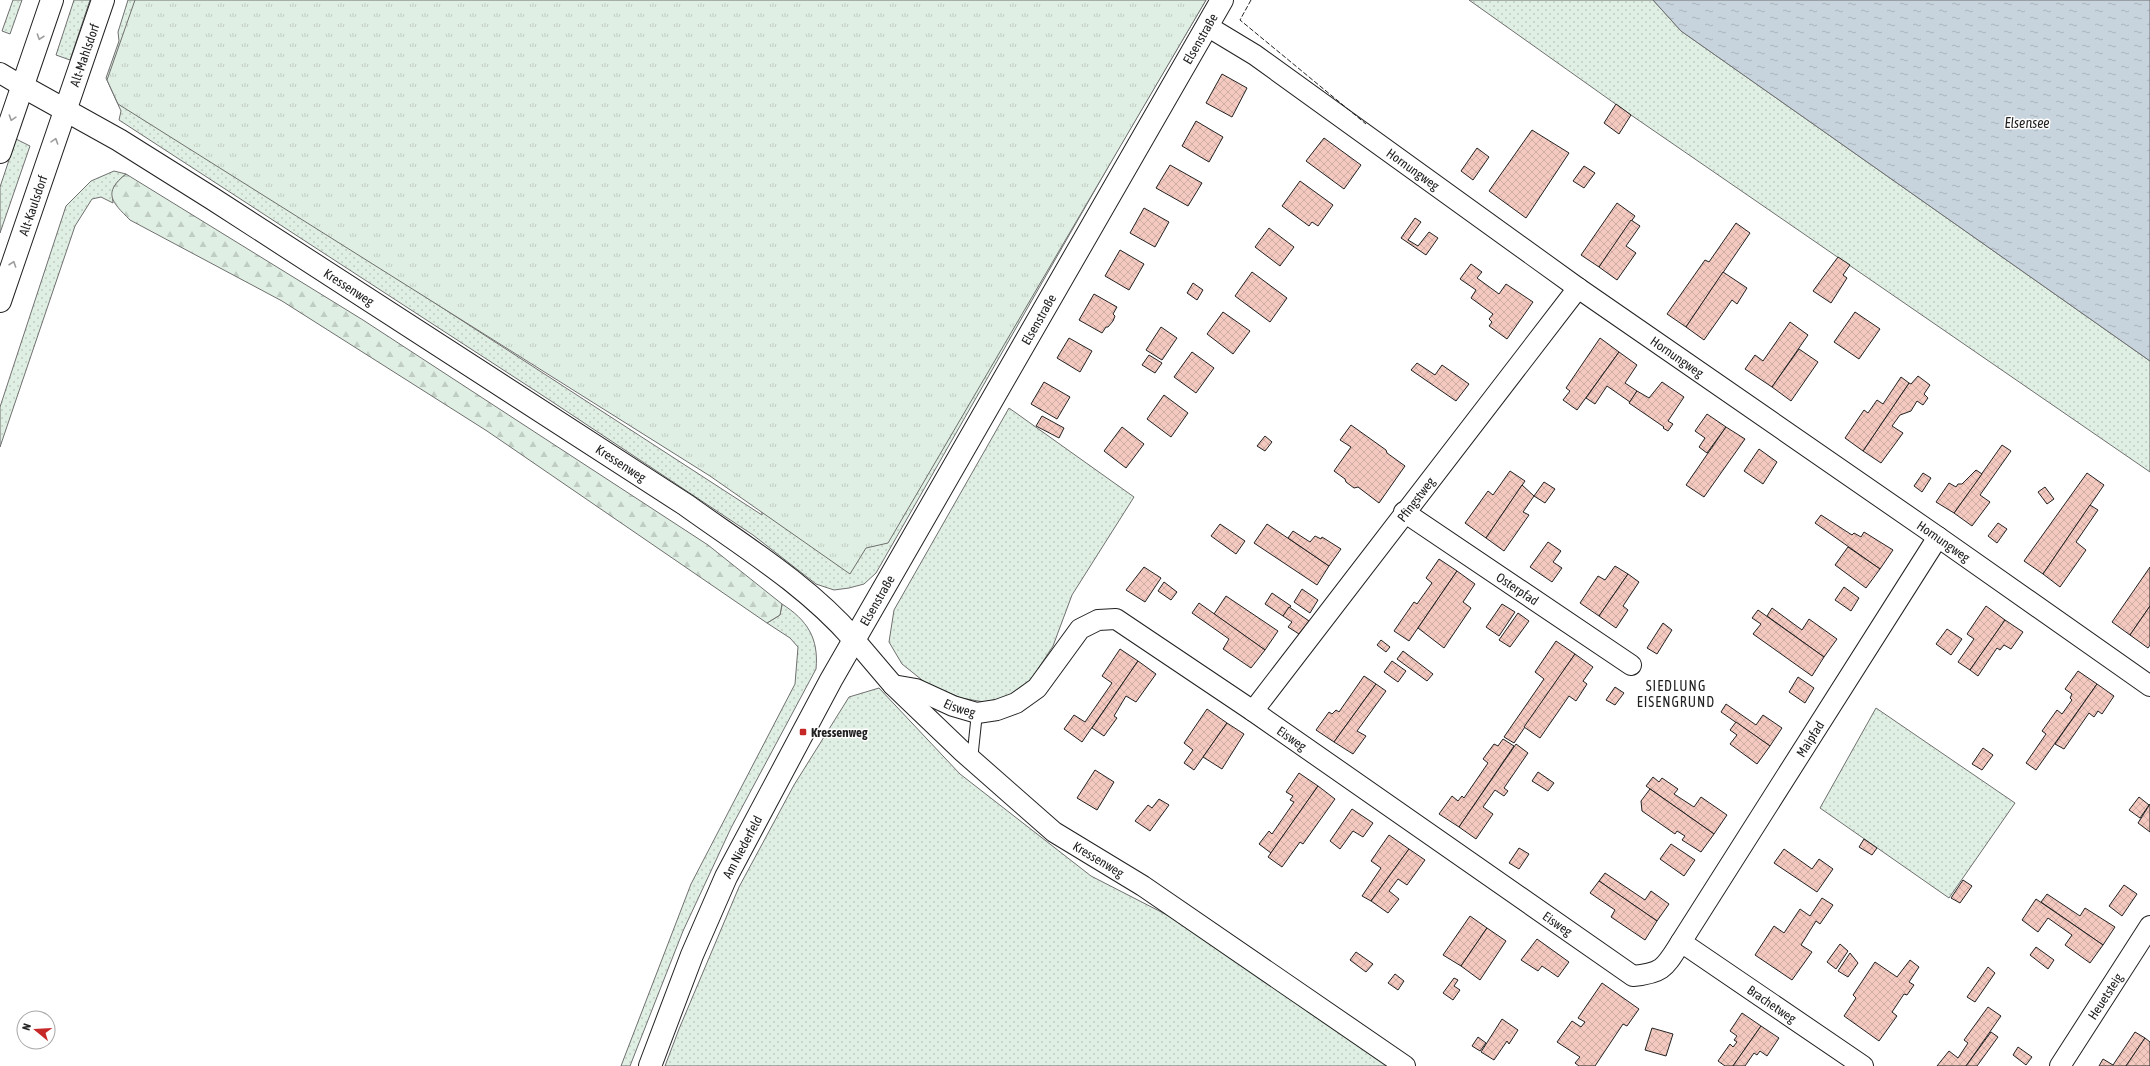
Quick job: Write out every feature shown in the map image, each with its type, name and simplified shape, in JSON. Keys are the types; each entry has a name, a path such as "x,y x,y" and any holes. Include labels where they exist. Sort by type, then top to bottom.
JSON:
{"street":[{"path":"0,150 52,0"},
{"name":"Alt-Mahlsdorf","path":"66,110 103,0"},
{"name":"Elsenstraße","path":"854,638 1222,0"},
{"name":"Hornungweg","path":"1207,26 1255,55 1578,288 1938,537 2150,686"},
{"path":"0,73 22,86"},
{"name":"Kressenweg","path":"22,86 119,140 213,199 686,505 759,557 826,609 854,638 893,685 972,760 1054,832 1143,886 1405,1066"},
{"name":"Alt-Kaulsdorf","path":"0,301 66,110"},
{"name":"Pfingstweg","path":"1253,711 1404,512 1578,288"},
{"name":"Osterpfad","path":"1404,512 1631,665"},
{"name":"Maipfad","path":"1681,942 1938,537"},
{"name":"Eisweg","path":"893,685 916,689 953,706 976,712 997,710 1016,703 1037,688 1080,629 1098,620 1116,618 1253,711 1633,976 1652,974 1666,964 1681,942"},
{"name":"Am Niederfeld","path":"650,1066 692,955 726,877 854,638"},
{"name":"Heuetsteig","path":"2060,1066 2150,926"},
{"name":"Brachetweg","path":"1681,942 1863,1066"}],"lane":[{"path":"972,760 976,712"}],"green space":[{"path":"13,0 22,0 10,34 2,31"},
{"path":"74,0 90,0 70,60 56,55"},
{"path":"128,0 155,0 347,246 762,515 757,397 1186,0 1206,0 1119,148 876,573 864,584 834,590 816,584 753,535 551,401 119,120 121,111 106,78 119,41 118,32"},
{"path":"135,0 1206,0 888,543 866,548 850,574 710,476 118,104 107,80"},
{"path":"1469,0 1653,0 1681,31 2150,361 2150,472 1631,115"},
{"path":"16,139 30,146 0,233 0,187"},
{"path":"114,171 126,174 119,180 113,190 113,203 101,197 92,199 75,226 0,447 0,407 66,206 91,181"},
{"path":"126,174 363,320 708,545 782,604 780,615 767,623 487,431 282,301 130,220 114,203 112,197 114,187"},
{"path":"1009,408 1134,497 1072,595 1053,646 1030,681 1009,697 984,702 961,698 927,684 902,664 889,642 894,610"},
{"path":"782,604 805,623 810,631 815,648 816,669 731,828 683,931 630,1066 621,1066 691,884 795,684 798,647 790,638 767,623 780,615"},
{"path":"879,688 960,774 1091,876 1169,916 1389,1066 665,1066 739,887 794,785 849,697"},
{"path":"1876,708 2015,803 1949,898 1820,808"}],"water":[{"name":"Elsensee","path":"1653,0 2150,0 2150,361 1681,31"}],"building":[{"path":"1222,74 1247,88 1232,117 1206,103"},
{"path":"1616,104 1631,115 1619,134 1604,123"},
{"path":"1196,121 1223,137 1209,162 1182,146"},
{"path":"1532,130 1569,153 1526,218 1489,191"},
{"path":"1324,138 1361,165 1344,189 1306,161"},
{"path":"1477,148 1489,157 1473,180 1461,171"},
{"path":"1170,165 1202,183 1188,206 1156,188"},
{"path":"1584,166 1595,173 1584,188 1573,181"},
{"path":"1300,181 1333,205 1318,226 1312,222 1309,226 1282,206"},
{"path":"1617,203 1635,216 1599,267 1581,255"},
{"path":"1144,208 1169,222 1155,247 1130,233"},
{"path":"1415,218 1421,222 1408,240 1418,246 1429,232 1438,238 1426,255 1401,238"},
{"path":"1631,220 1640,226 1626,246 1636,253 1617,280 1599,267"},
{"path":"1736,223 1750,233 1686,327 1667,314 1705,260 1709,262"},
{"path":"1269,228 1294,247 1280,266 1255,247"},
{"path":"1120,250 1144,264 1129,290 1105,276"},
{"path":"1838,257 1850,265 1843,275 1847,278 1831,303 1813,291"},
{"path":"1471,264 1482,272 1477,278 1499,294 1506,284 1533,302 1507,339 1489,326 1492,322 1489,319 1493,314 1471,298 1476,290 1460,279"},
{"path":"1252,272 1287,298 1270,322 1235,296"},
{"path":"1723,272 1747,288 1737,304 1732,300 1704,340 1686,327"},
{"path":"1193,283 1203,290 1197,300 1187,293"},
{"path":"1094,294 1117,307 1113,314 1115,316 1113,321 1102,333 1079,320"},
{"path":"1223,312 1250,331 1233,354 1207,334"},
{"path":"1855,312 1880,329 1859,359 1834,342"},
{"path":"1790,322 1808,335 1772,387 1745,369 1755,355 1763,361"},
{"path":"1161,327 1177,338 1162,360 1146,350"},
{"path":"1069,338 1092,351 1080,372 1057,358"},
{"path":"1600,338 1619,352 1577,410 1563,400 1570,391 1566,388"},
{"path":"1799,349 1818,362 1791,401 1772,387"},
{"path":"1192,352 1214,368 1196,393 1174,377"},
{"path":"1619,352 1637,365 1625,383 1637,391 1630,402 1607,386 1595,404 1586,398"},
{"path":"1149,355 1162,363 1155,373 1142,365"},
{"path":"1417,363 1435,375 1442,365 1469,384 1456,401 1411,370"},
{"path":"1918,376 1930,385 1924,394 1928,398 1923,405 1917,401 1911,411 1900,415 1892,426 1903,433 1881,463 1863,451 1909,383 1911,384"},
{"path":"1901,377 1909,383 1863,451 1845,438 1864,410 1868,413 1877,400 1883,404"},
{"path":"1044,382 1070,397 1057,419 1031,404"},
{"path":"1662,382 1684,397 1668,421 1673,424 1668,431 1629,403 1637,391 1649,398"},
{"path":"1164,395 1188,413 1171,437 1147,419"},
{"path":"1707,414 1726,427 1707,453 1699,447 1705,438 1695,431"},
{"path":"1042,416 1064,428 1059,438 1036,426"},
{"path":"1351,425 1386,450 1387,453 1405,466 1379,503 1358,487 1354,488 1334,471 1351,447 1340,440"},
{"path":"1122,427 1144,444 1126,468 1104,451"},
{"path":"1726,427 1745,439 1704,497 1686,485"},
{"path":"1265,436 1272,442 1265,451 1257,446"},
{"path":"2002,445 2011,451 1980,495 1990,502 1972,526 1954,513"},
{"path":"1759,449 1777,462 1763,484 1744,471"},
{"path":"1976,470 1982,474 1954,513 1936,502 1949,483 1956,487 1958,484 1962,484"},
{"path":"1510,471 1525,481 1486,538 1465,523 1488,491 1493,495"},
{"path":"1923,473 1931,478 1922,492 1914,486"},
{"path":"2087,473 2104,485 2043,574 2024,561"},
{"path":"1544,482 1555,489 1545,503 1534,496"},
{"path":"1522,485 1534,496 1523,512 1529,515 1504,551 1486,538"},
{"path":"2045,487 2054,499 2047,504 2038,492"},
{"path":"2090,505 2098,510 2076,542 2086,550 2060,587 2043,574"},
{"path":"1821,515 1852,535 1854,533 1861,537 1864,532 1893,550 1880,569 1815,523"},
{"path":"1998,523 2007,529 1997,543 1988,536"},
{"path":"1220,524 1245,541 1236,554 1211,536"},
{"path":"1267,524 1329,566 1317,585 1254,543"},
{"path":"1293,531 1310,542 1315,536 1321,539 1322,537 1341,549 1329,566 1288,538"},
{"path":"1548,542 1561,551 1553,562 1562,568 1552,582 1530,567"},
{"path":"1848,547 1880,569 1866,588 1835,565"},
{"path":"1439,559 1457,571 1409,641 1394,631 1414,602 1417,604 1432,583 1426,578"},
{"path":"1615,566 1628,574 1599,616 1580,603 1598,576 1605,580"},
{"path":"1144,567 1161,578 1145,602 1126,590"},
{"path":"2150,567 2150,606 2130,635 2112,622"},
{"path":"1457,571 1475,584 1463,602 1471,608 1444,648 1418,628"},
{"path":"1628,574 1639,582 1623,606 1628,610 1616,628 1599,616"},
{"path":"1164,582 1177,592 1171,600 1158,591"},
{"path":"1844,587 1859,598 1851,611 1835,600"},
{"path":"1302,589 1318,600 1310,613 1294,602"},
{"path":"1272,593 1291,606 1283,616 1265,604"},
{"path":"1226,596 1278,631 1265,650 1214,614"},
{"path":"1199,603 1265,650 1251,668 1223,649 1229,639 1192,613"},
{"path":"1502,604 1515,612 1499,636 1486,627"},
{"path":"1986,606 2005,620 1970,670 1958,662 1974,639 1967,634"},
{"path":"2150,606 2150,645 2148,648 2130,635"},
{"path":"1289,607 1309,621 1299,634 1288,627 1292,622 1283,616"},
{"path":"1772,608 1802,630 1809,619 1837,639 1824,657 1767,616"},
{"path":"1758,610 1824,657 1812,676 1753,634 1761,624 1752,618"},
{"path":"1518,613 1529,621 1510,647 1499,640"},
{"path":"2005,620 2023,632 2011,649 2004,645 2000,650 1997,648 1978,676 1970,670"},
{"path":"1663,623 1672,630 1657,654 1647,648"},
{"path":"1947,629 1962,639 1951,655 1936,644"},
{"path":"1381,640 1390,647 1386,652 1377,645"},
{"path":"1556,641 1575,654 1514,743 1504,737 1544,679 1535,672"},
{"path":"1120,649 1138,661 1082,742 1064,729 1074,715 1085,722 1112,683 1102,676"},
{"path":"1403,651 1433,674 1427,681 1397,659"},
{"path":"1575,654 1593,667 1583,681 1587,684 1576,701 1569,696 1540,738 1524,727"},
{"path":"1138,661 1156,674 1136,702 1126,696 1114,716 1117,718 1104,736 1092,728"},
{"path":"1392,661 1406,671 1398,682 1384,672"},
{"path":"2078,671 2097,684 2036,770 2026,763 2046,734 2042,731 2057,710 2062,714 2072,700 2070,698 2072,694 2065,689"},
{"path":"1364,676 1376,684 1334,742 1316,730 1329,712 1332,714 1336,710 1339,712"},
{"path":"1798,677 1814,688 1805,703 1789,692"},
{"path":"1376,684 1386,691 1357,731 1366,736 1353,754 1334,742"},
{"path":"2097,684 2114,696 2102,714 2098,711 2094,717 2089,713 2064,749 2055,744"},
{"path":"1615,687 1624,693 1615,705 1606,700"},
{"path":"1726,704 1756,725 1763,715 1782,728 1770,746 1721,712"},
{"path":"1207,709 1227,723 1194,770 1184,763 1193,750 1184,743"},
{"path":"1736,722 1770,746 1757,764 1730,744 1737,735 1730,730"},
{"path":"1227,723 1244,734 1222,769 1203,757"},
{"path":"1503,739 1514,746 1459,827 1439,814 1452,796 1458,801 1462,796 1464,798 1488,763 1483,759 1494,744 1498,746"},
{"path":"1516,744 1528,753 1504,788 1508,791 1504,796 1495,790 1483,807 1493,814 1476,839 1459,827"},
{"path":"1983,748 1993,755 1982,770 1972,764"},
{"path":"1095,770 1114,782 1097,810 1077,798"},
{"path":"1538,772 1554,783 1548,791 1532,781"},
{"path":"1299,773 1318,786 1271,853 1259,844 1269,831 1272,834 1294,802 1290,800 1293,796 1286,792"},
{"path":"1653,777 1659,782 1662,778 1678,789 1674,794 1694,807 1701,797 1727,815 1714,834 1646,786"},
{"path":"1318,786 1335,799 1303,844 1300,842 1282,867 1268,857"},
{"path":"1650,789 1714,834 1701,852 1682,840 1685,836 1677,831 1675,834 1642,811 1641,801"},
{"path":"2139,797 2149,805 2140,818 2129,810"},
{"path":"1159,799 1169,805 1150,831 1135,821 1148,805 1152,808"},
{"path":"2150,804 2150,832 2138,823"},
{"path":"1352,809 1373,823 1363,837 1353,831 1340,849 1330,841"},
{"path":"1389,835 1409,849 1371,901 1362,896 1381,868 1371,861"},
{"path":"1864,839 1877,848 1872,855 1859,847"},
{"path":"1671,844 1695,860 1684,876 1660,859"},
{"path":"1519,848 1529,854 1519,869 1509,863"},
{"path":"1409,849 1425,860 1407,885 1398,879 1389,891 1399,899 1388,913 1371,901"},
{"path":"1784,849 1812,869 1819,859 1833,869 1817,892 1774,863"},
{"path":"1605,873 1645,900 1651,891 1669,904 1657,921 1599,881"},
{"path":"1963,880 1972,886 1960,903 1951,898"},
{"path":"1599,881 1657,921 1645,940 1611,917 1615,910 1590,893"},
{"path":"2124,885 2137,894 2122,916 2109,906"},
{"path":"2047,894 2080,916 2085,908 2115,927 2103,945 2041,902"},
{"path":"1822,898 1833,905 1820,924 1816,921 1801,945 1812,952 1792,980 1755,955 1774,926 1784,933 1800,909 1810,916"},
{"path":"2036,899 2103,945 2090,963 2065,945 2072,935 2048,918 2038,932 2022,920"},
{"path":"1470,916 1487,928 1461,966 1443,955"},
{"path":"1487,928 1506,941 1480,980 1461,966"},
{"path":"1537,939 1569,962 1558,977 1542,966 1538,971 1521,960"},
{"path":"1840,944 1848,951 1836,969 1827,962"},
{"path":"2036,947 2054,960 2048,969 2030,955"},
{"path":"1356,952 1373,964 1366,972 1350,960"},
{"path":"1850,953 1858,963 1848,977 1838,971"},
{"path":"1910,960 1919,967 1909,982 1914,985 1907,995 1904,994 1892,1012 1897,1016 1879,1041 1844,1016 1856,998 1853,995 1875,962 1897,977"},
{"path":"1988,967 1995,973 1975,1002 1967,997"},
{"path":"1395,974 1404,981 1398,990 1388,983"},
{"path":"1454,978 1458,980 1454,986 1460,990 1453,1000 1443,993"},
{"path":"1602,983 1639,1009 1627,1026 1623,1024 1595,1066 1579,1066 1575,1063 1580,1057 1557,1042 1572,1021 1581,1027 1585,1022 1578,1018"},
{"path":"1988,1007 2001,1016 1966,1066 1937,1066 1949,1051 1958,1058 1968,1043 1964,1040"},
{"path":"1742,1013 1761,1026 1733,1066 1725,1066 1718,1061 1730,1044 1733,1047 1737,1042 1734,1040 1737,1036 1730,1031"},
{"path":"1502,1019 1518,1030 1509,1044 1507,1041 1494,1060 1481,1052"},
{"path":"1761,1026 1779,1038 1767,1056 1760,1051 1757,1055 1754,1053 1745,1066 1733,1066"},
{"path":"1652,1028 1673,1034 1666,1056 1645,1050"},
{"path":"1991,1032 1998,1037 1977,1066 1966,1066"},
{"path":"2135,1032 2145,1038 2126,1066 2099,1066 2103,1059 2113,1065"},
{"path":"1478,1037 1486,1043 1480,1051 1472,1046"},
{"path":"2145,1038 2150,1042 2150,1066 2126,1066"},
{"path":"2018,1047 2032,1057 2026,1065 2013,1055"}],"fence":[{"path":"1251,0 1240,20 1366,124"}],"place":[{"name":"Kressenweg","path":"803,732"}],"district":[{"name":"SIEDLUNG EISENGRUND","path":"1676,694"}]}
